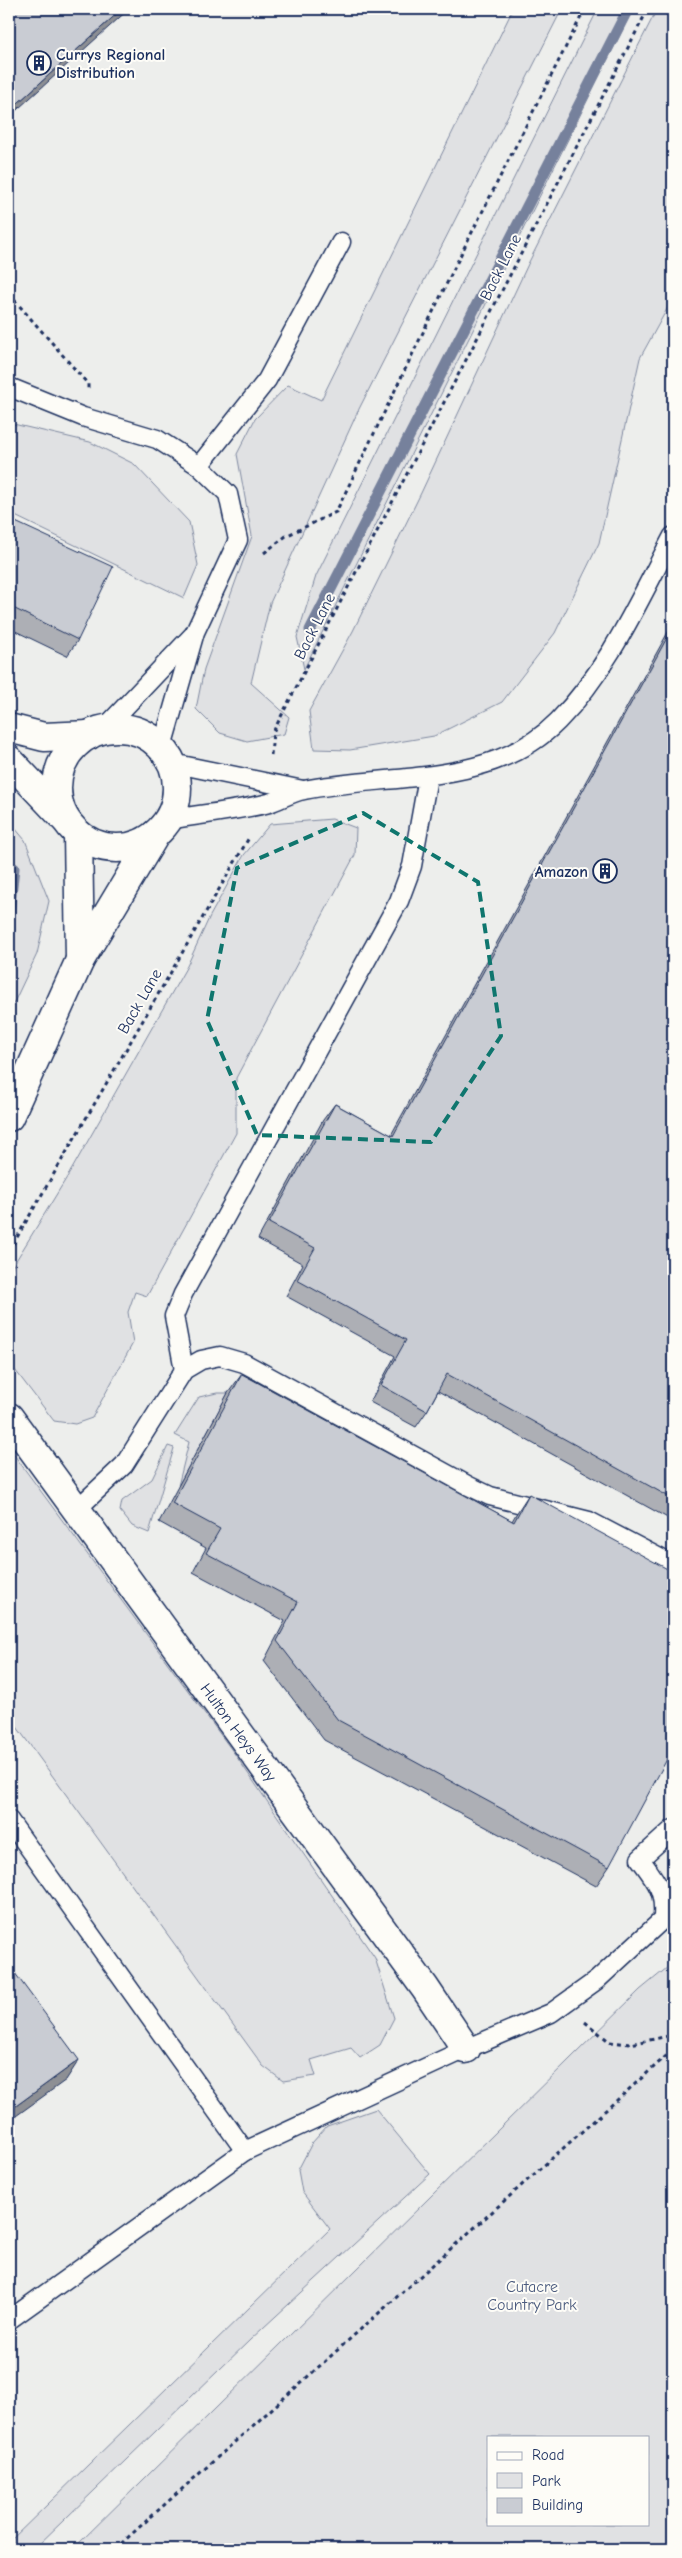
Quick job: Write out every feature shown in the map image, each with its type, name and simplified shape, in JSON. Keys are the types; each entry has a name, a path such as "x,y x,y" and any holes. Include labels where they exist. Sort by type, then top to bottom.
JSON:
{"street":[{"path":"9,728 44,737 119,728 135,730 149,737 167,755 177,782 176,802 162,828 80,960 9,1117"},
{"path":"80,960 72,827 58,800 57,781 62,763 73,746 96,732"},
{"path":"9,760 72,827 96,845 117,848 137,845 162,828"},
{"name":"Hulton Heys Way","path":"9,1417 425,1988 466,2049"}],"lane":[{"path":"199,466 267,380 341,242"},
{"path":"9,387 83,417 157,439 199,466 228,494 238,540 195,632 167,755 268,783 303,790"},
{"path":"162,828 269,803 303,790 428,777 490,762 523,748 557,722 587,688 620,637 673,536"},
{"path":"96,732 195,632"},
{"path":"184,1370 174,1316 183,1294 399,901 412,866 428,777"},
{"path":"76,1509 130,1458 184,1370 201,1360 220,1356 244,1362 490,1496 589,1520 673,1565"},
{"path":"9,1820 245,2151"},
{"path":"9,2320 245,2151 466,2049 551,2013 597,1980 668,1914 661,1888 640,1859 673,1829"}],"path":[{"path":"258,558 286,536 336,512 462,252 585,9"},
{"name":"Back Lane","path":"268,783 273,732 648,9"},
{"path":"9,294 88,384 83,417"},
{"name":"Back Lane","path":"9,1251 269,803"},
{"path":"564,2004 610,2042 631,2044 673,2036"},
{"path":"115,2549 673,2050"}],"highlighted area":[{"path":"363,813 478,882 501,1036 431,1142 257,1135 207,1020 237,868"}],"shaded area":[{"path":"9,9 673,9 673,1963 640,1990 73,2549 9,2549"}],"green space":[{"path":"513,9 562,9 359,409 270,603 251,683 289,717 284,734 247,741 220,733 196,709 204,669 252,536 237,454 255,419 288,385 321,400"},
{"path":"598,9 633,9 304,669 297,637 316,576"},
{"path":"657,9 673,9 673,298 640,358 599,543 555,633 502,702 434,736 350,750 314,749 309,711 353,631 421,493 529,262"},
{"path":"9,423 90,442 134,464 189,522 198,565 184,598 9,513"},
{"path":"332,819 356,828 355,855 236,1078 236,1133 147,1296 135,1292 128,1312 133,1343 92,1418 75,1424 54,1421 9,1362 9,1272 72,1169 187,966 210,916 244,855 270,824"},
{"path":"9,821 25,840 49,901 37,954 9,1013"},
{"path":"217,1393 228,1393 178,1486 189,1442 175,1435 199,1397"},
{"path":"168,1446 174,1448 149,1533 132,1526 120,1511 122,1501 152,1479"},
{"path":"9,1448 234,1753 375,1958 394,2018 380,2045 360,2058 351,2048 311,2060 316,2076 283,2081 263,2066 9,1716"},
{"name":"Cutacre Country Park","path":"673,1963 673,2549 73,2549 640,1990"},
{"path":"376,2109 430,2174 250,2340 34,2549 9,2549 9,2542 330,2229 302,2192 298,2170 312,2143 327,2126"}],"building":[{"name":"Currys Regional Distribution","path":"9,9 122,9 9,111"},
{"path":"9,519 113,567 78,640 9,606"},
{"name":"Amazon","path":"673,627 673,1499 447,1374 427,1411 381,1385 406,1340 297,1280 315,1248 269,1223 335,1104 393,1136"},
{"path":"242,1374 514,1522 529,1494 673,1572 673,1748 609,1867 338,1720 277,1641 298,1602 206,1553 220,1529 172,1503"},
{"path":"9,1965 79,2060 9,2111"}],"waterway":[{"path":"310,630 628,9"},
{"path":"9,913 14,868"}],"place":[{"name":"Currys Regional Distribution","path":"39,63"},
{"name":"Amazon","path":"605,871"}]}
